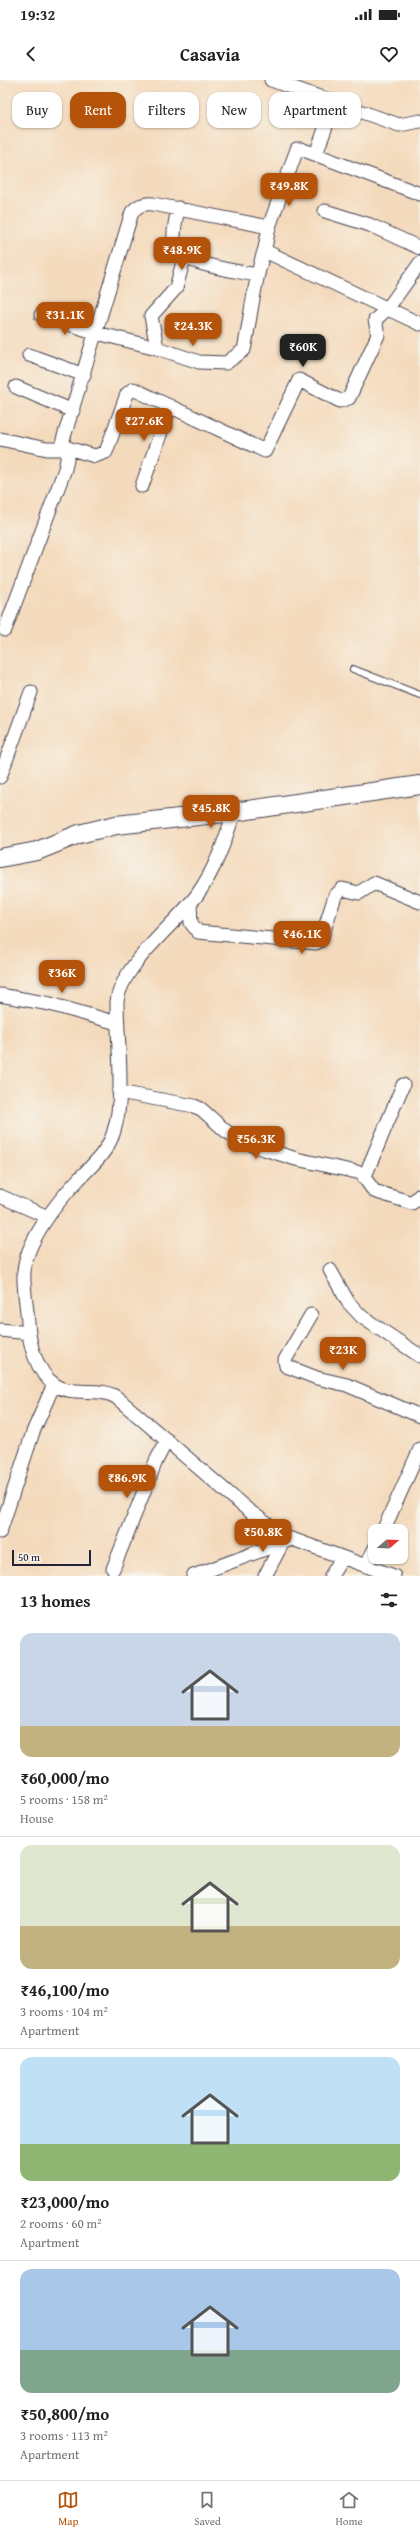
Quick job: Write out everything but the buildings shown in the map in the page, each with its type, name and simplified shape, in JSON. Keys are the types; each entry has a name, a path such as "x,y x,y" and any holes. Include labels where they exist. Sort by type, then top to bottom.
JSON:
{"street":[{"path":"271,80 302,92"},
{"path":"361,112 402,125 420,121"},
{"path":"316,154 325,128"},
{"path":"41,315 97,333 206,362 226,363 244,350 252,312 256,275 269,227 296,150 301,148 420,194"},
{"path":"4,630 66,469 68,449 63,440 97,333 132,212 136,207 145,203 178,208 269,227"},
{"path":"178,208 174,242 176,248 184,258 256,275"},
{"path":"325,211 370,225 420,248"},
{"path":"264,248 267,252 420,324"},
{"path":"157,348 151,316 176,288 184,258"},
{"path":"0,439 47,449 68,449 99,456 106,452 130,389 136,389 265,451 299,380 340,401 349,398 378,335 375,320 388,308 420,263"},
{"path":"29,356 84,375"},
{"path":"16,387 73,411"},
{"path":"142,486 170,406"},
{"path":"0,776 32,692"},
{"path":"0,858 36,851 79,834 116,825 234,812 420,785"},
{"path":"234,812 226,839 215,865 190,904 146,952 123,982 118,995 117,1023 119,1092 114,1132 104,1153 66,1193 48,1217 28,1255 24,1270 29,1333 40,1366 54,1384 68,1390 112,1395 286,1541"},
{"path":"190,904 191,923 198,932 316,943 321,940 339,890 359,893 374,883 420,902"},
{"path":"0,995 50,1004 117,1023"},
{"path":"403,1085 365,1176 368,1186 374,1191 400,1201 412,1203 416,1201 420,1195"},
{"path":"119,1092 194,1106 210,1116 227,1132 255,1146 296,1159 361,1173 365,1176"},
{"path":"0,1196 48,1217"},
{"path":"330,1270 348,1302 362,1317 420,1356"},
{"path":"311,1315 285,1360 286,1366 317,1378 347,1385 420,1416"},
{"path":"0,1330 29,1333"},
{"path":"0,1532 33,1432 54,1384"},
{"path":"113,1569 156,1461 167,1440"},
{"path":"386,1524 420,1449"},
{"path":"193,1576 295,1539 342,1558 394,1576"},
{"path":"265,1576 286,1541"},
{"path":"331,1576 342,1558"},
{"path":"366,1566 368,1562"}],"lane":[{"path":"353,669 420,695"}]}
